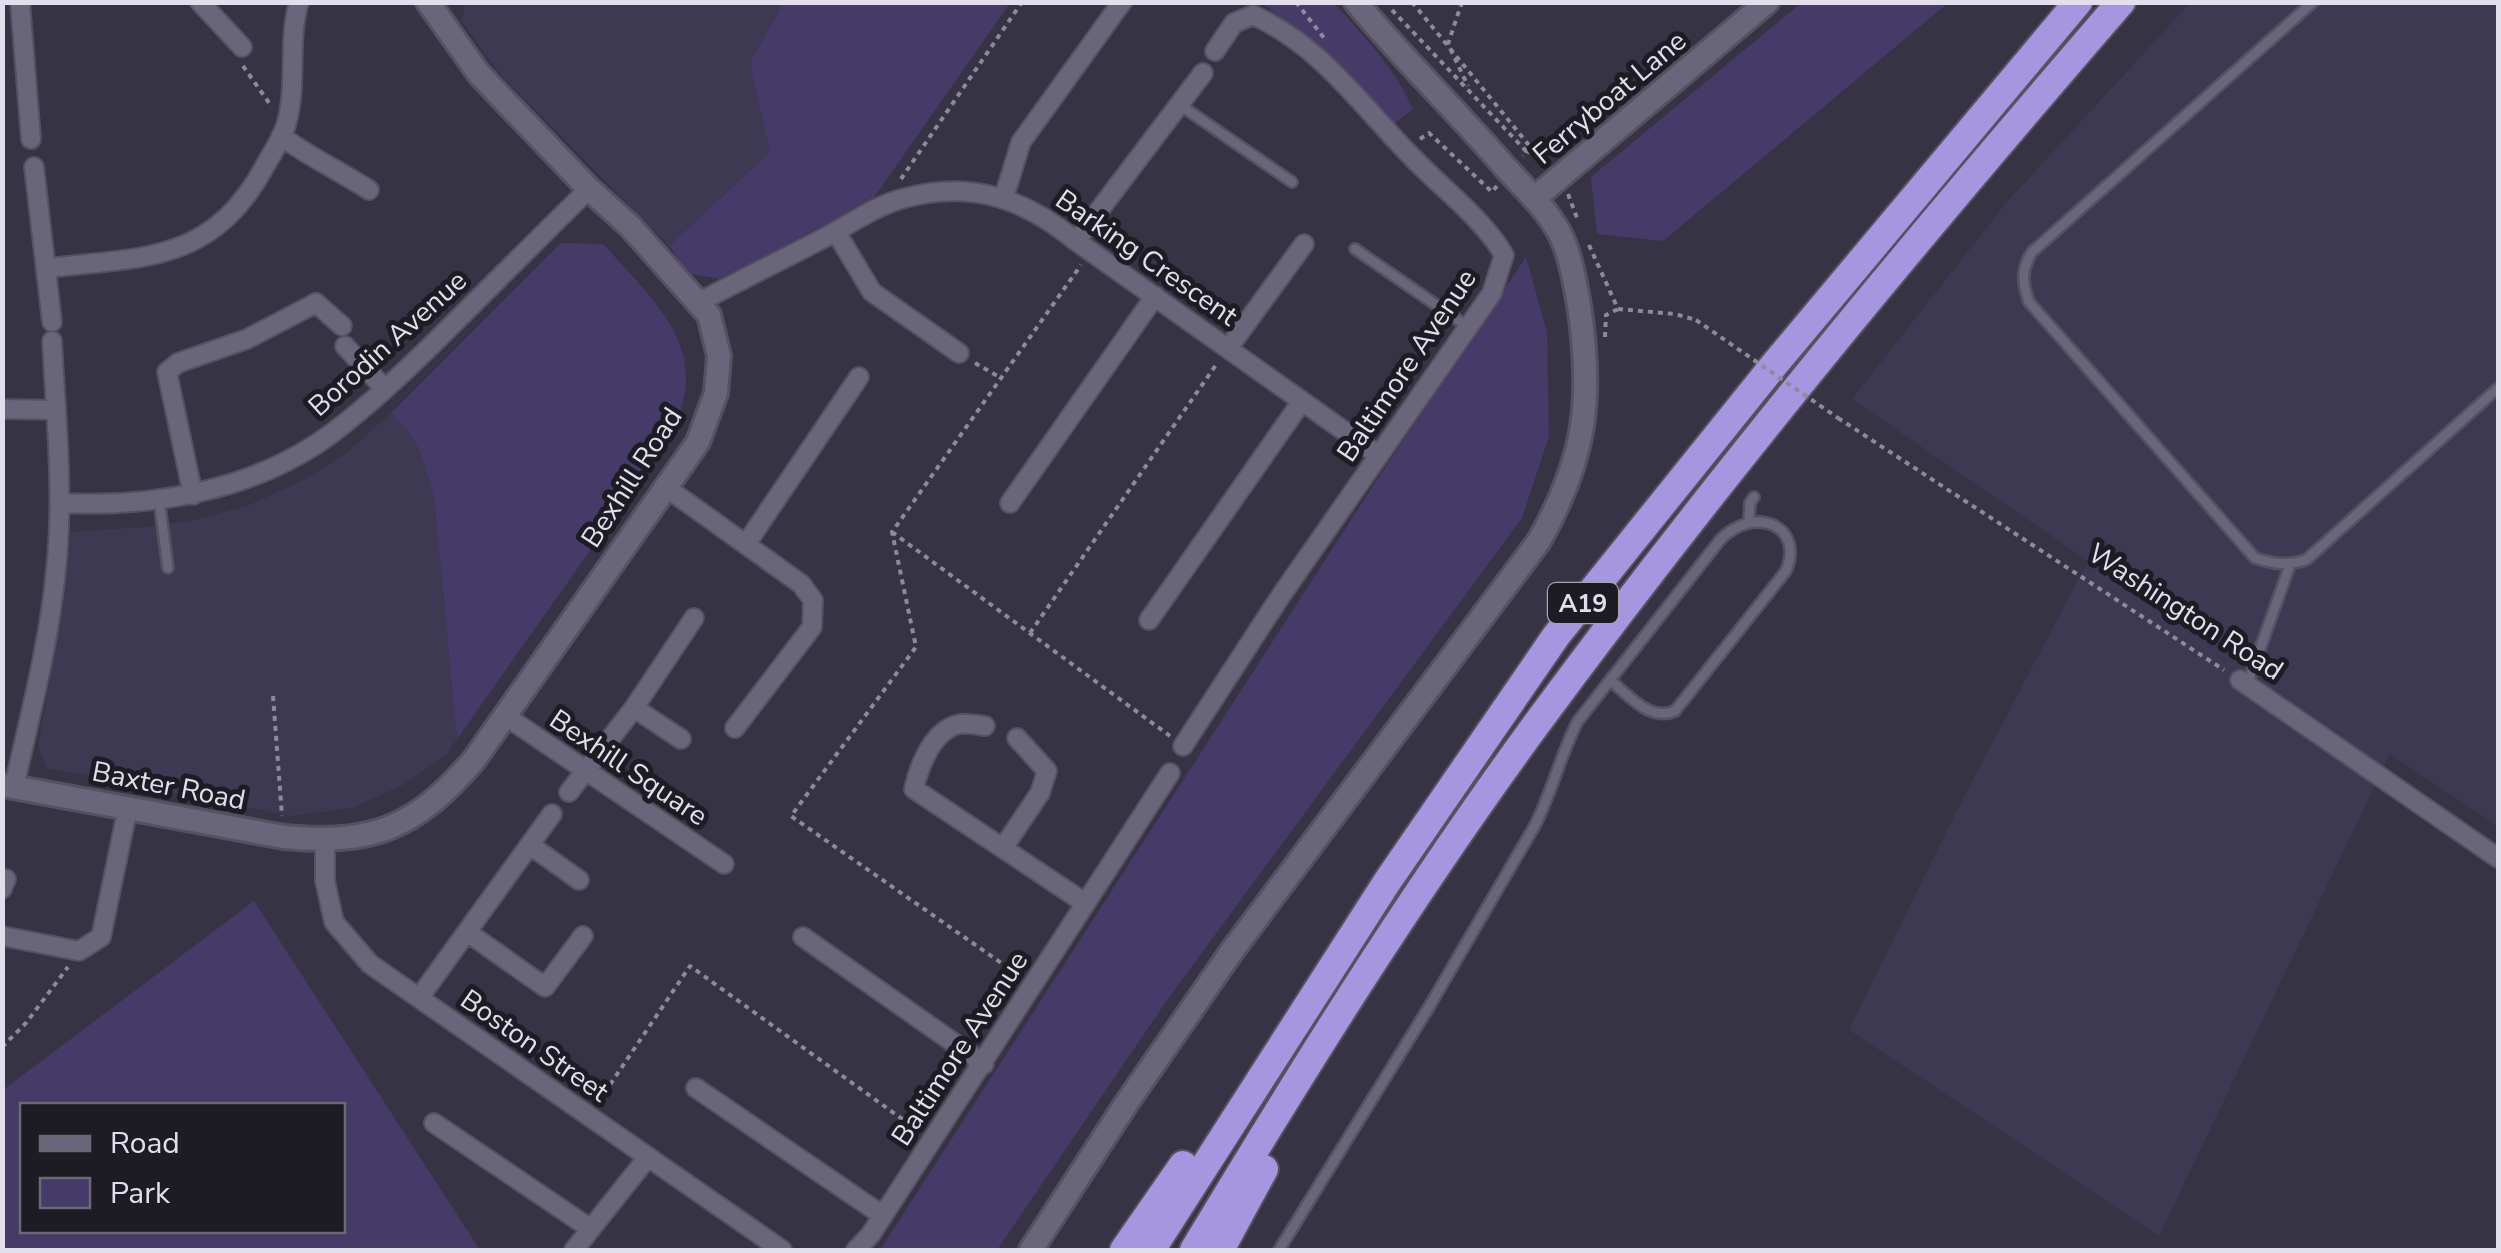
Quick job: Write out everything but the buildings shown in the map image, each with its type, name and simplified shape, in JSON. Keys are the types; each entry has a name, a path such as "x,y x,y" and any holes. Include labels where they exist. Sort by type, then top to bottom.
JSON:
{"highway":[{"name":"A19","path":"1151,1250 1318,988 1556,636 1774,365 2078,2"},
{"name":"A19","path":"1194,1250 1419,893 1565,686 1798,386 2121,2"},
{"path":"1220,1250 1419,893"},
{"path":"1124,1250 1223,1108 1318,988"}],"street":[{"path":"200,2 242,47"},
{"path":"48,268 172,252 206,236 251,191 284,131 292,88 291,42 299,2"},
{"name":"Bexhill Road","path":"324,840 371,835 420,812 442,796 474,760 698,442 716,393 719,356 710,315 630,226 588,189 480,74 428,2"},
{"path":"1004,197 1021,142 1122,2"},
{"path":"1031,1250 1232,951 1539,541 1564,498 1580,442 1587,400 1584,339 1561,234 1535,198 1356,2"},
{"name":"Ferryboat Lane","path":"1535,198 1767,2"},
{"path":"14,9 31,139"},
{"path":"1214,52 1234,23 1252,9"},
{"name":"Baltimore Avenue","path":"1184,746 1280,597 1492,293 1504,255 1492,234 1404,150 1307,46 1252,9"},
{"path":"1084,246 1202,73"},
{"path":"284,131 306,155 333,166 370,190"},
{"path":"8,786 47,640 60,503 48,268 34,167"},
{"name":"Borodin Avenue","path":"60,503 193,495 284,461 332,434 385,389 588,189"},
{"name":"Barking Crescent","path":"700,302 906,197 972,191 1004,197 1047,217 1378,456"},
{"path":"836,232 872,292 959,353"},
{"path":"1229,347 1304,244"},
{"path":"1010,502 1155,296"},
{"name":"Borodin Avenue","path":"193,495 168,372 178,363 247,339 316,303 342,326"},
{"path":"346,346 385,389"},
{"path":"746,544 859,377"},
{"path":"1149,620 1302,401"},
{"path":"2,410 55,410"},
{"path":"664,486 801,584 814,600 812,626 735,728"},
{"path":"569,792 634,708 694,618"},
{"name":"Washington Road","path":"2243,683 2498,858"},
{"path":"634,708 681,739"},
{"name":"Bexhill Square","path":"504,716 724,864"},
{"path":"985,726 958,724 939,736 919,767 914,789 1085,902"},
{"path":"1003,848 1040,794 1046,770 1016,738"},
{"name":"Baltimore Avenue","path":"856,1250 984,1064 1170,773"},
{"name":"Baxter Road","path":"8,786 284,837 324,840"},
{"path":"2,936 79,951 100,938 128,807"},
{"path":"419,998 552,814"},
{"name":"Boston Street","path":"324,840 325,882 334,922 370,964 782,1250"},
{"path":"530,846 579,880"},
{"path":"468,932 545,987 583,936"},
{"path":"803,938 984,1064"},
{"path":"696,1088 882,1215"},
{"path":"434,1123 591,1228"},
{"path":"574,1250 648,1157"}],"lane":[{"path":"2313,2 2032,252 2024,266 2022,284 2029,302 2256,558 2290,566 2306,560 2498,388"},
{"path":"1180,105 1292,182"},
{"path":"1355,249 1468,327"},
{"path":"1748,520 1754,497"},
{"path":"159,499 168,568"},
{"path":"1279,1250 1429,1008 1534,828 1550,798 1566,744 1578,721 1610,680 1720,540 1730,530 1748,520 1758,520 1780,531 1788,540 1791,559 1786,570 1675,711 1658,715 1610,680"},
{"path":"2243,683 2290,566"}],"path":[{"path":"881,207 1022,2"},
{"path":"1296,2 1328,42"},
{"path":"1385,2 1526,151"},
{"path":"1412,2 1528,144 1492,192 1429,132 1416,142"},
{"path":"1462,2 1448,44 1472,92"},
{"path":"242,47 241,62 284,131"},
{"name":"Washington Road","path":"1562,176 1572,188 1568,199 1618,309 1676,314 1696,320 1838,418 2243,683"},
{"path":"1033,985 791,816 916,647 892,532 1001,378 1084,246"},
{"path":"1030,633 1229,347"},
{"path":"959,353 1001,378"},
{"path":"892,532 1184,746"},
{"path":"272,696 284,837"},
{"path":"2,1047 52,991 79,951"},
{"path":"588,1116 690,966 932,1140"}],"shaded area":[{"path":"466,3 784,3 750,63 770,152 669,246 499,73 462,22"},
{"path":"2190,3 2498,3 2498,826 2390,754 2159,1236 1849,1030 1954,816 2088,561 1852,399 2007,202"},
{"path":"391,413 420,451 434,495 457,739 446,755 403,785 352,808 291,816 47,768 38,746 64,598 71,532 199,519 249,505 304,480 344,455"}],"green space":[{"path":"784,2 1010,3 873,199 722,279 690,274 669,246 770,152 750,63"},
{"path":"1262,3 1334,3 1388,66 1413,109 1393,124 1323,51"},
{"path":"1801,3 1948,3 1663,241 1597,234 1591,177"},
{"path":"561,243 603,244 647,292 678,339 685,363 685,390 677,420 659,453 457,739 434,495 420,451 391,413"},
{"path":"1526,257 1547,332 1549,436 1522,518 1170,996 997,1250 880,1250 1380,475"},
{"path":"254,901 480,1250 3,1250 3,1090"}]}
